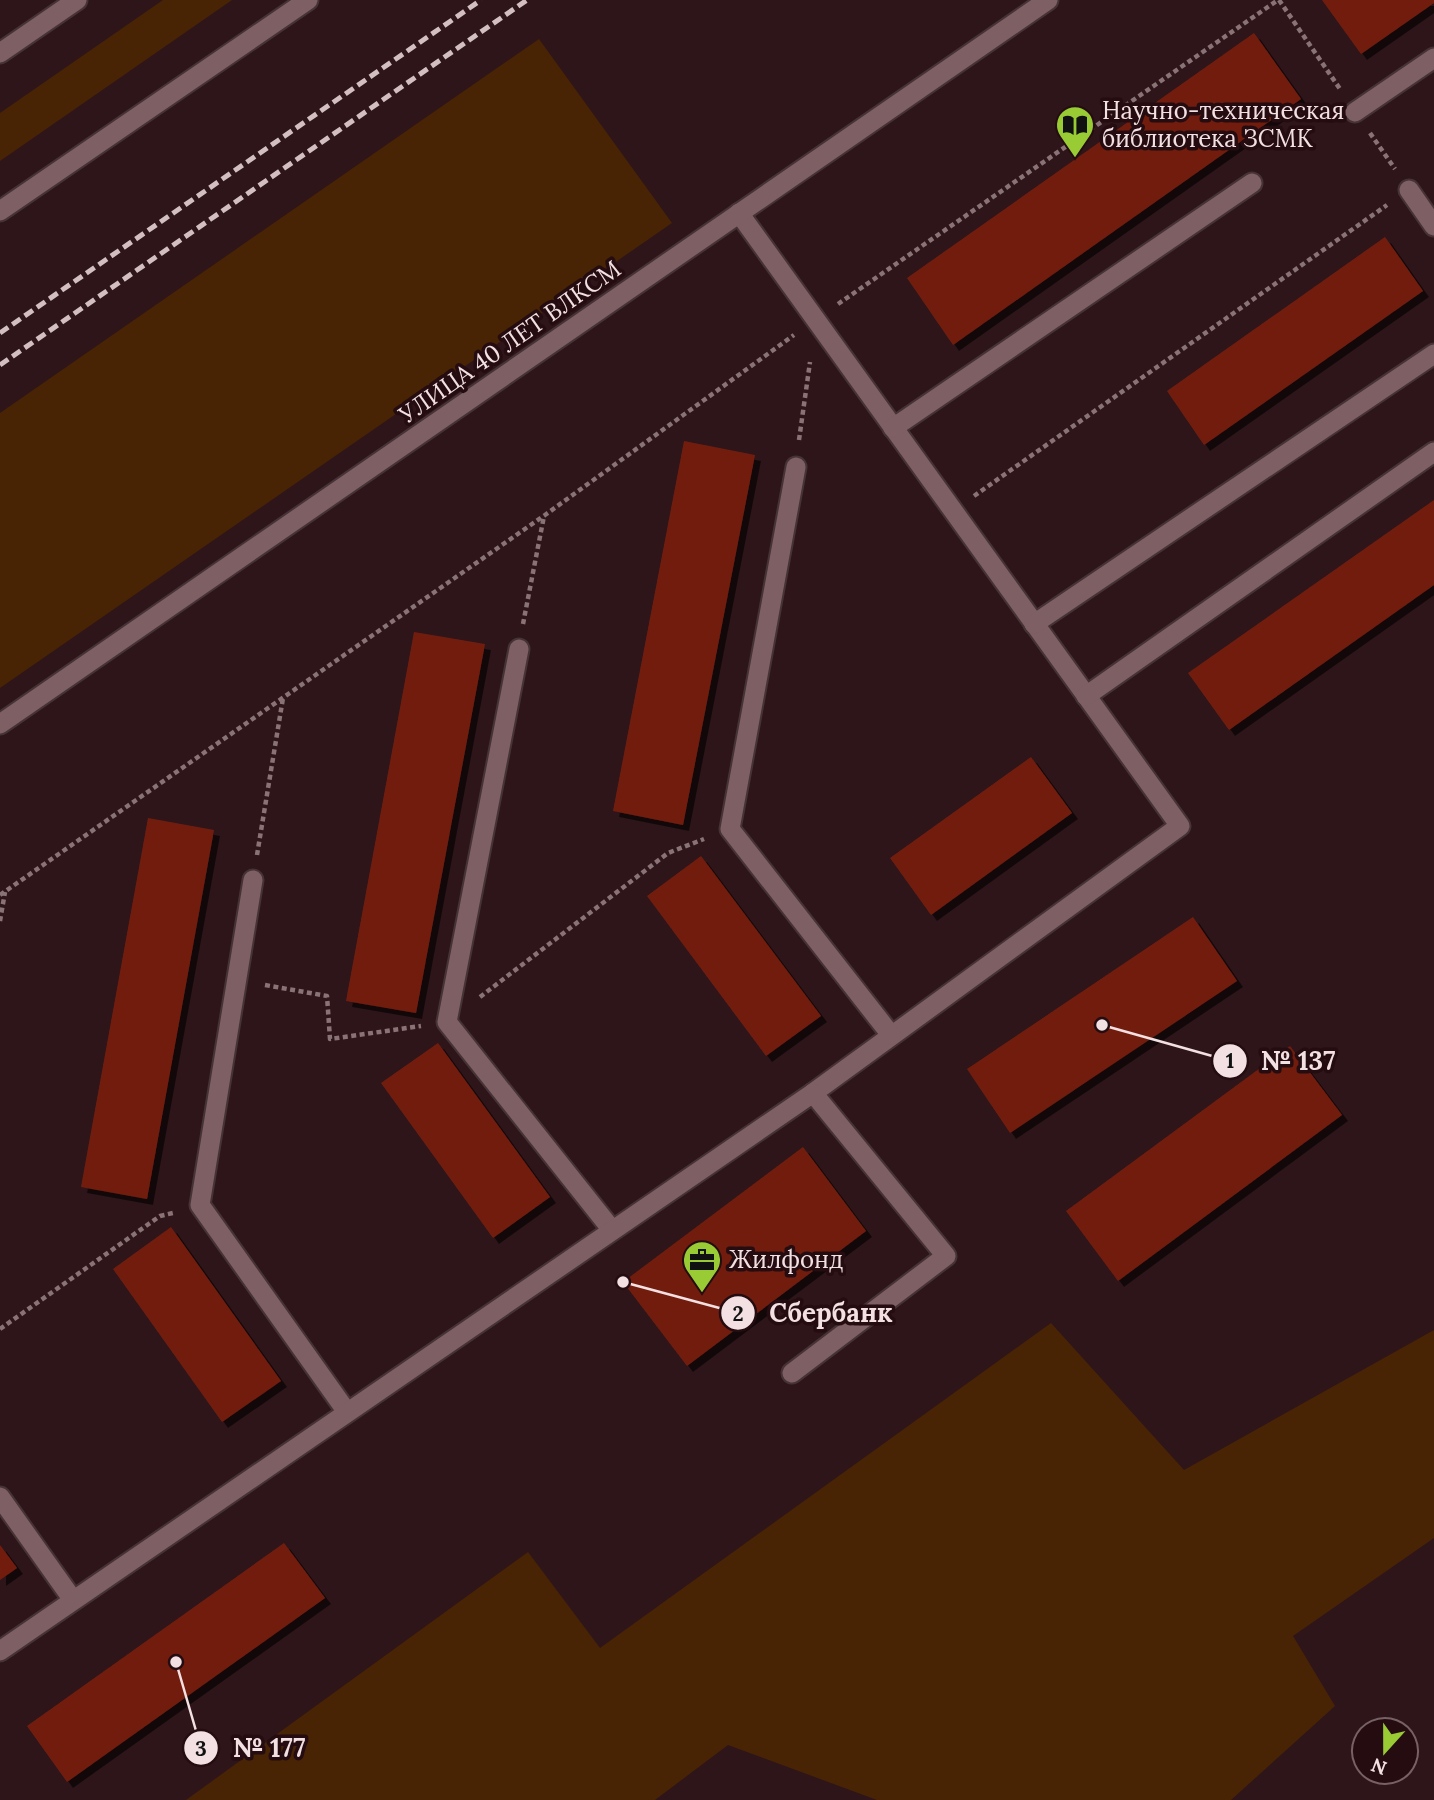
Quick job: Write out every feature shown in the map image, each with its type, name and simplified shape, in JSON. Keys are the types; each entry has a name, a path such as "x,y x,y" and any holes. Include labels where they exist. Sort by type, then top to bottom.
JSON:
{"street":[{"path":"0,53 76,0"},
{"path":"0,211 308,0"},
{"name":"УЛИЦА 40 ЛЕТ ВЛКСМ","path":"0,724 1048,0"},
{"path":"1356,112 1434,58"},
{"path":"893,428 1252,183"},
{"path":"1409,190 1434,226"},
{"path":"0,1651 813,1093 1180,826 739,213"},
{"path":"1034,624 1434,354"},
{"path":"1086,696 1434,452"},
{"path":"796,467 730,829 891,1035"},
{"path":"519,649 447,1022 612,1230"},
{"path":"253,880 200,1205 347,1412"},
{"path":"792,1373 946,1256 813,1093"},
{"path":"0,1497 73,1600"}],"path":[{"path":"0,921 3,894 544,515 816,320 1279,0 1409,190 953,510"},
{"path":"796,467 816,320"},
{"path":"519,649 544,515"},
{"path":"253,880 283,698"},
{"path":"0,1329 160,1216 200,1205"}],"shaded area":[{"path":"163,0 232,0 0,161 0,113"},
{"path":"539,39 672,223 0,688 0,413"},
{"path":"1051,1323 1184,1470 1434,1330 1434,1538 1293,1636 1335,1706 1231,1800 877,1800 728,1745 655,1800 186,1800 528,1552 600,1648"}],"building":[{"path":"1322,0 1434,0 1434,3 1361,54"},
{"path":"1254,33 1301,99 953,345 907,278"},
{"path":"1385,237 1423,291 1204,445 1167,391"},
{"path":"684,441 755,455 683,825 613,811"},
{"path":"1434,500 1434,585 1229,730 1188,673"},
{"path":"414,632 485,644 416,1013 346,1001"},
{"path":"1031,757 1072,813 931,915 890,858"},
{"path":"148,818 214,830 147,1199 81,1187"},
{"path":"701,856 821,1016 766,1056 647,896"},
{"path":"1193,917 1237,981 1010,1133 967,1069"},
{"path":"438,1043 550,1197 493,1238 381,1083"},
{"path":"1290,1046 1342,1115 1118,1281 1066,1211"},
{"path":"803,1147 866,1231 687,1366 623,1282"},
{"path":"171,1227 281,1381 222,1422 113,1269"},
{"path":"284,1543 325,1598 67,1782 27,1726"},
{"path":"0,1545 17,1568 0,1580"}],"railway":[{"path":"0,333 481,0"},
{"path":"0,365 527,0"}],"place":[{"name":"Научно-техническая библиотека ЗСМК","path":"1075,159"},
{"name":"№ 137","path":"1102,1025"},
{"name":"Сбербанк","path":"623,1282"},
{"name":"Жилфонд","path":"702,1294"},
{"name":"№ 177","path":"176,1662"}]}
